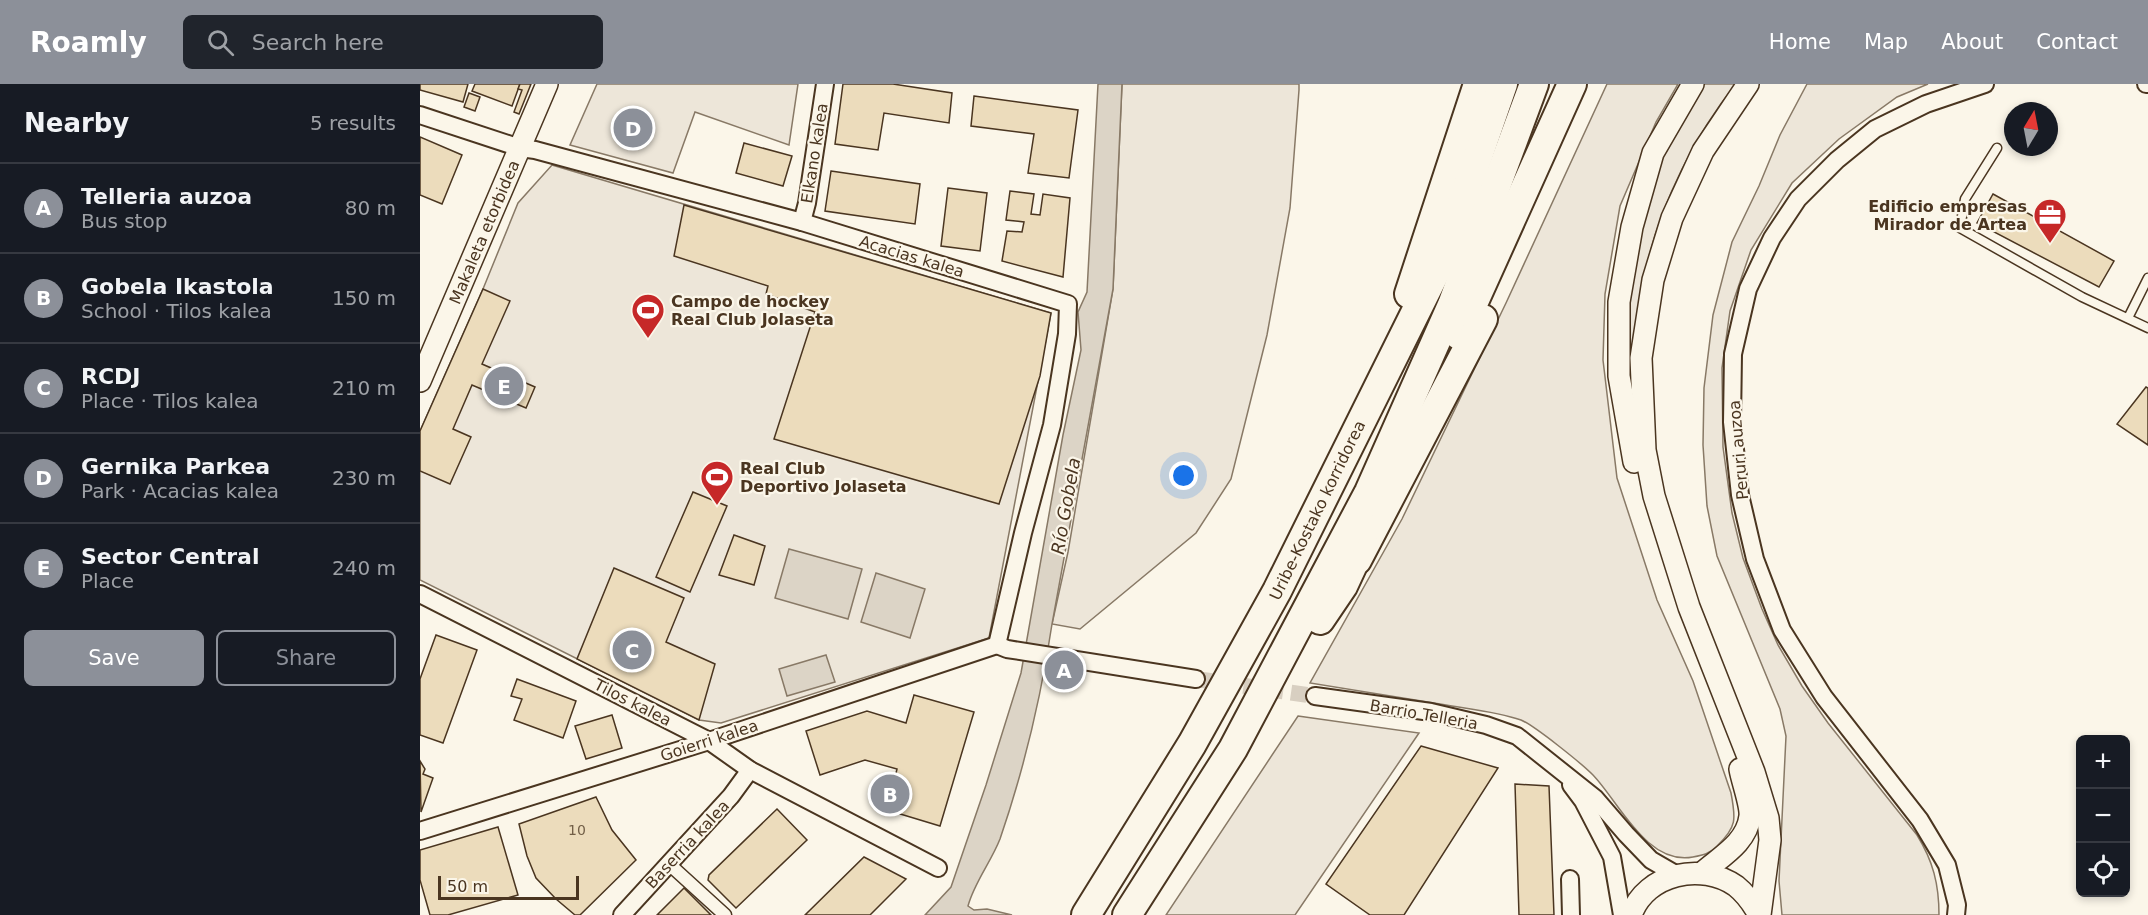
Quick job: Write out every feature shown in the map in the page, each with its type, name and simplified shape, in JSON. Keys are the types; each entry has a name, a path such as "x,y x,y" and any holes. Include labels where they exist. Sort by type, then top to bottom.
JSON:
{"highway":[{"path":"1388,366 1421,252 1478,84"},
{"name":"Uribe-Kostako korridorea","path":"1086,915 1192,744 1278,591 1444,255 1503,84"},
{"path":"1233,749 1369,492 1416,390 1452,305 1534,84"},
{"path":"1343,586 1467,319 1572,84"},
{"path":"1127,915 1233,749 1343,586 1484,316 1593,84"}],"street":[{"name":"Makaleta etorbidea","path":"420,381 426,349 520,148 547,84"},
{"name":"Elkano kalea","path":"802,222 825,84"},
{"path":"1693,84 1653,153 1632,227 1618,302 1619,376 1635,467 1678,609 1739,767 1750,815 1744,834 1733,848 1702,873"},
{"path":"1748,84 1703,151 1672,218 1653,280 1641,369 1645,450 1654,496 1689,607 1754,772 1768,818 1770,840 1759,915"},
{"name":"Peruri auzoa","path":"1956,915 1957,905 1947,865 1925,829 1824,697 1782,630 1755,559 1740,495 1732,422 1733,354 1748,289 1772,238 1798,199 1837,160 1875,129 1926,104 1985,84"},
{"name":"Acacias kalea","path":"420,115 520,148 535,150 802,222 1068,304 1067,334 1052,425 1023,532 1002,647"},
{"name":"Tilos kalea","path":"420,594 708,741 750,770 938,867"},
{"path":"1002,647 1196,679"},
{"name":"Goierri kalea","path":"420,831 1002,647"},
{"name":"Barrio Telleria","path":"1315,696 1431,712 1486,724 1517,736 1558,767"},
{"path":"1558,767 1595,798 1651,860 1677,875"},
{"path":"1558,767 1583,801 1612,857 1622,915"},
{"name":"Baserria kalea","path":"622,915 731,796 750,770"},
{"path":"669,864 724,915"},
{"path":"1631,915 1644,894 1659,883 1677,875 1702,873 1720,878 1737,887 1750,900 1759,915"},
{"path":"1570,879 1571,915"}],"lane":[{"path":"1997,148 1965,199 1960,228 2082,297 2148,328"},
{"path":"2127,318 2148,278"}],"shaded area":[{"path":"597,84 798,84 789,145 695,112 673,173 570,145"},
{"path":"1122,84 1299,84 1299,90 1290,208 1267,335 1231,479 1196,533 1080,629 1052,624 1068,552 1113,289"},
{"path":"1607,84 1678,84 1656,122 1620,206 1605,294 1603,360 1617,478 1657,600 1693,681 1733,802 1732,828 1724,839 1711,851 1693,857 1677,857 1662,852 1648,842 1593,775 1558,745 1521,720 1481,710 1310,683 1402,519 1506,303"},
{"path":"1703,84 1736,84 1694,146 1661,217 1644,277 1630,365 1626,298 1642,212 1659,158"},
{"path":"1807,84 1928,84 1897,97 1839,139 1792,183 1751,250 1730,311 1722,368 1723,447 1732,513 1743,558 1778,645 1802,686 1828,723 1917,835 1934,873 1939,915 1782,915 1779,881 1786,736 1780,709 1717,556 1707,506 1703,445 1704,388 1713,315 1732,242 1780,135"},
{"name":"Real Club Deportivo Jolaseta","path":"552,165 1051,313 989,638 721,723 699,720 420,580 420,431 483,289 518,203"},
{"path":"1298,716 1419,733 1295,915 1166,915"}],"water":[{"name":"Río Gobela","path":"1098,84 1122,84 1113,289 1043,679 1031,733 1000,839 974,889 968,906 974,910 987,909 1012,915 925,915 951,887 1021,673 1063,435 1081,350 1078,312 1087,292"},
{"path":"789,549 862,569 848,619 775,598"},
{"path":"876,573 925,589 910,638 861,622"},
{"path":"826,655 835,682 787,696 779,669"}],"building":[{"path":"420,84 468,84 463,102 420,90"},
{"path":"475,84 520,84 512,106 472,91"},
{"path":"520,84 531,84 519,114 514,112 522,90 518,89"},
{"path":"843,84 893,84 952,93 949,123 884,113 878,150 835,144"},
{"path":"469,93 480,97 475,111 464,107"},
{"path":"974,96 1078,110 1069,178 1028,173 1034,134 971,126"},
{"path":"420,137 462,155 442,204 420,195"},
{"path":"744,143 792,156 783,186 736,173"},
{"path":"831,171 920,184 915,224 825,211"},
{"path":"948,188 987,193 980,251 941,246"},
{"path":"1010,191 1034,194 1031,214 1040,215 1043,194 1070,198 1063,277 1002,261 1007,231 1022,232 1024,222 1006,220"},
{"name":"Edificio empresas Mirador de Artea","path":"1993,194 2114,261 2099,287 1977,223"},
{"path":"684,205 1051,313 1040,376 999,504 774,439 815,312 766,294 768,286 674,256"},
{"path":"483,289 510,301 482,364 535,387 526,408 472,385 453,429 471,437 450,484 420,471 420,431"},
{"path":"2146,387 2148,388 2148,445 2117,424"},
{"path":"693,492 727,506 690,592 656,577"},
{"path":"734,535 765,546 754,585 719,575"},
{"path":"614,568 684,598 666,642 715,664 699,720 577,659"},
{"path":"436,635 477,650 443,743 420,735 420,679"},
{"path":"517,679 576,701 563,738 514,720 522,699 511,696"},
{"path":"914,695 974,712 940,826 887,810 897,769 865,760 820,775 806,731 867,711 906,723"},
{"path":"612,715 622,748 586,759 575,726"},
{"path":"1421,746 1498,768 1404,915 1370,915 1326,884"},
{"path":"420,761 425,769 423,774 433,778 421,812"},
{"path":"1515,784 1549,786 1554,915 1519,915"},
{"path":"596,797 612,830 636,860 580,915 575,915 536,878 527,856 519,824"},
{"path":"777,809 807,840 736,908 708,880 709,875"},
{"path":"498,827 518,895 448,915 430,915 420,880 420,850"},
{"path":"864,857 906,879 870,915 805,915"},
{"path":"684,888 711,915 657,915"}],"tunnel":[{"path":"1196,679 1315,696"}],"place":[{"name":"Gernika Parkea","path":"633,128"},
{"name":"Edificio empresas Mirador de Artea","path":"2050,244"},
{"name":"Campo de hockey Real Club Jolaseta","path":"648,339"},
{"name":"Sector Central","path":"504,386"},
{"name":"Real Club Deportivo Jolaseta","path":"717,506"},
{"name":"RCDJ","path":"632,650"},
{"name":"Telleria auzoa","path":"1064,670"},
{"name":"Gobela Ikastola","path":"890,794"}]}
